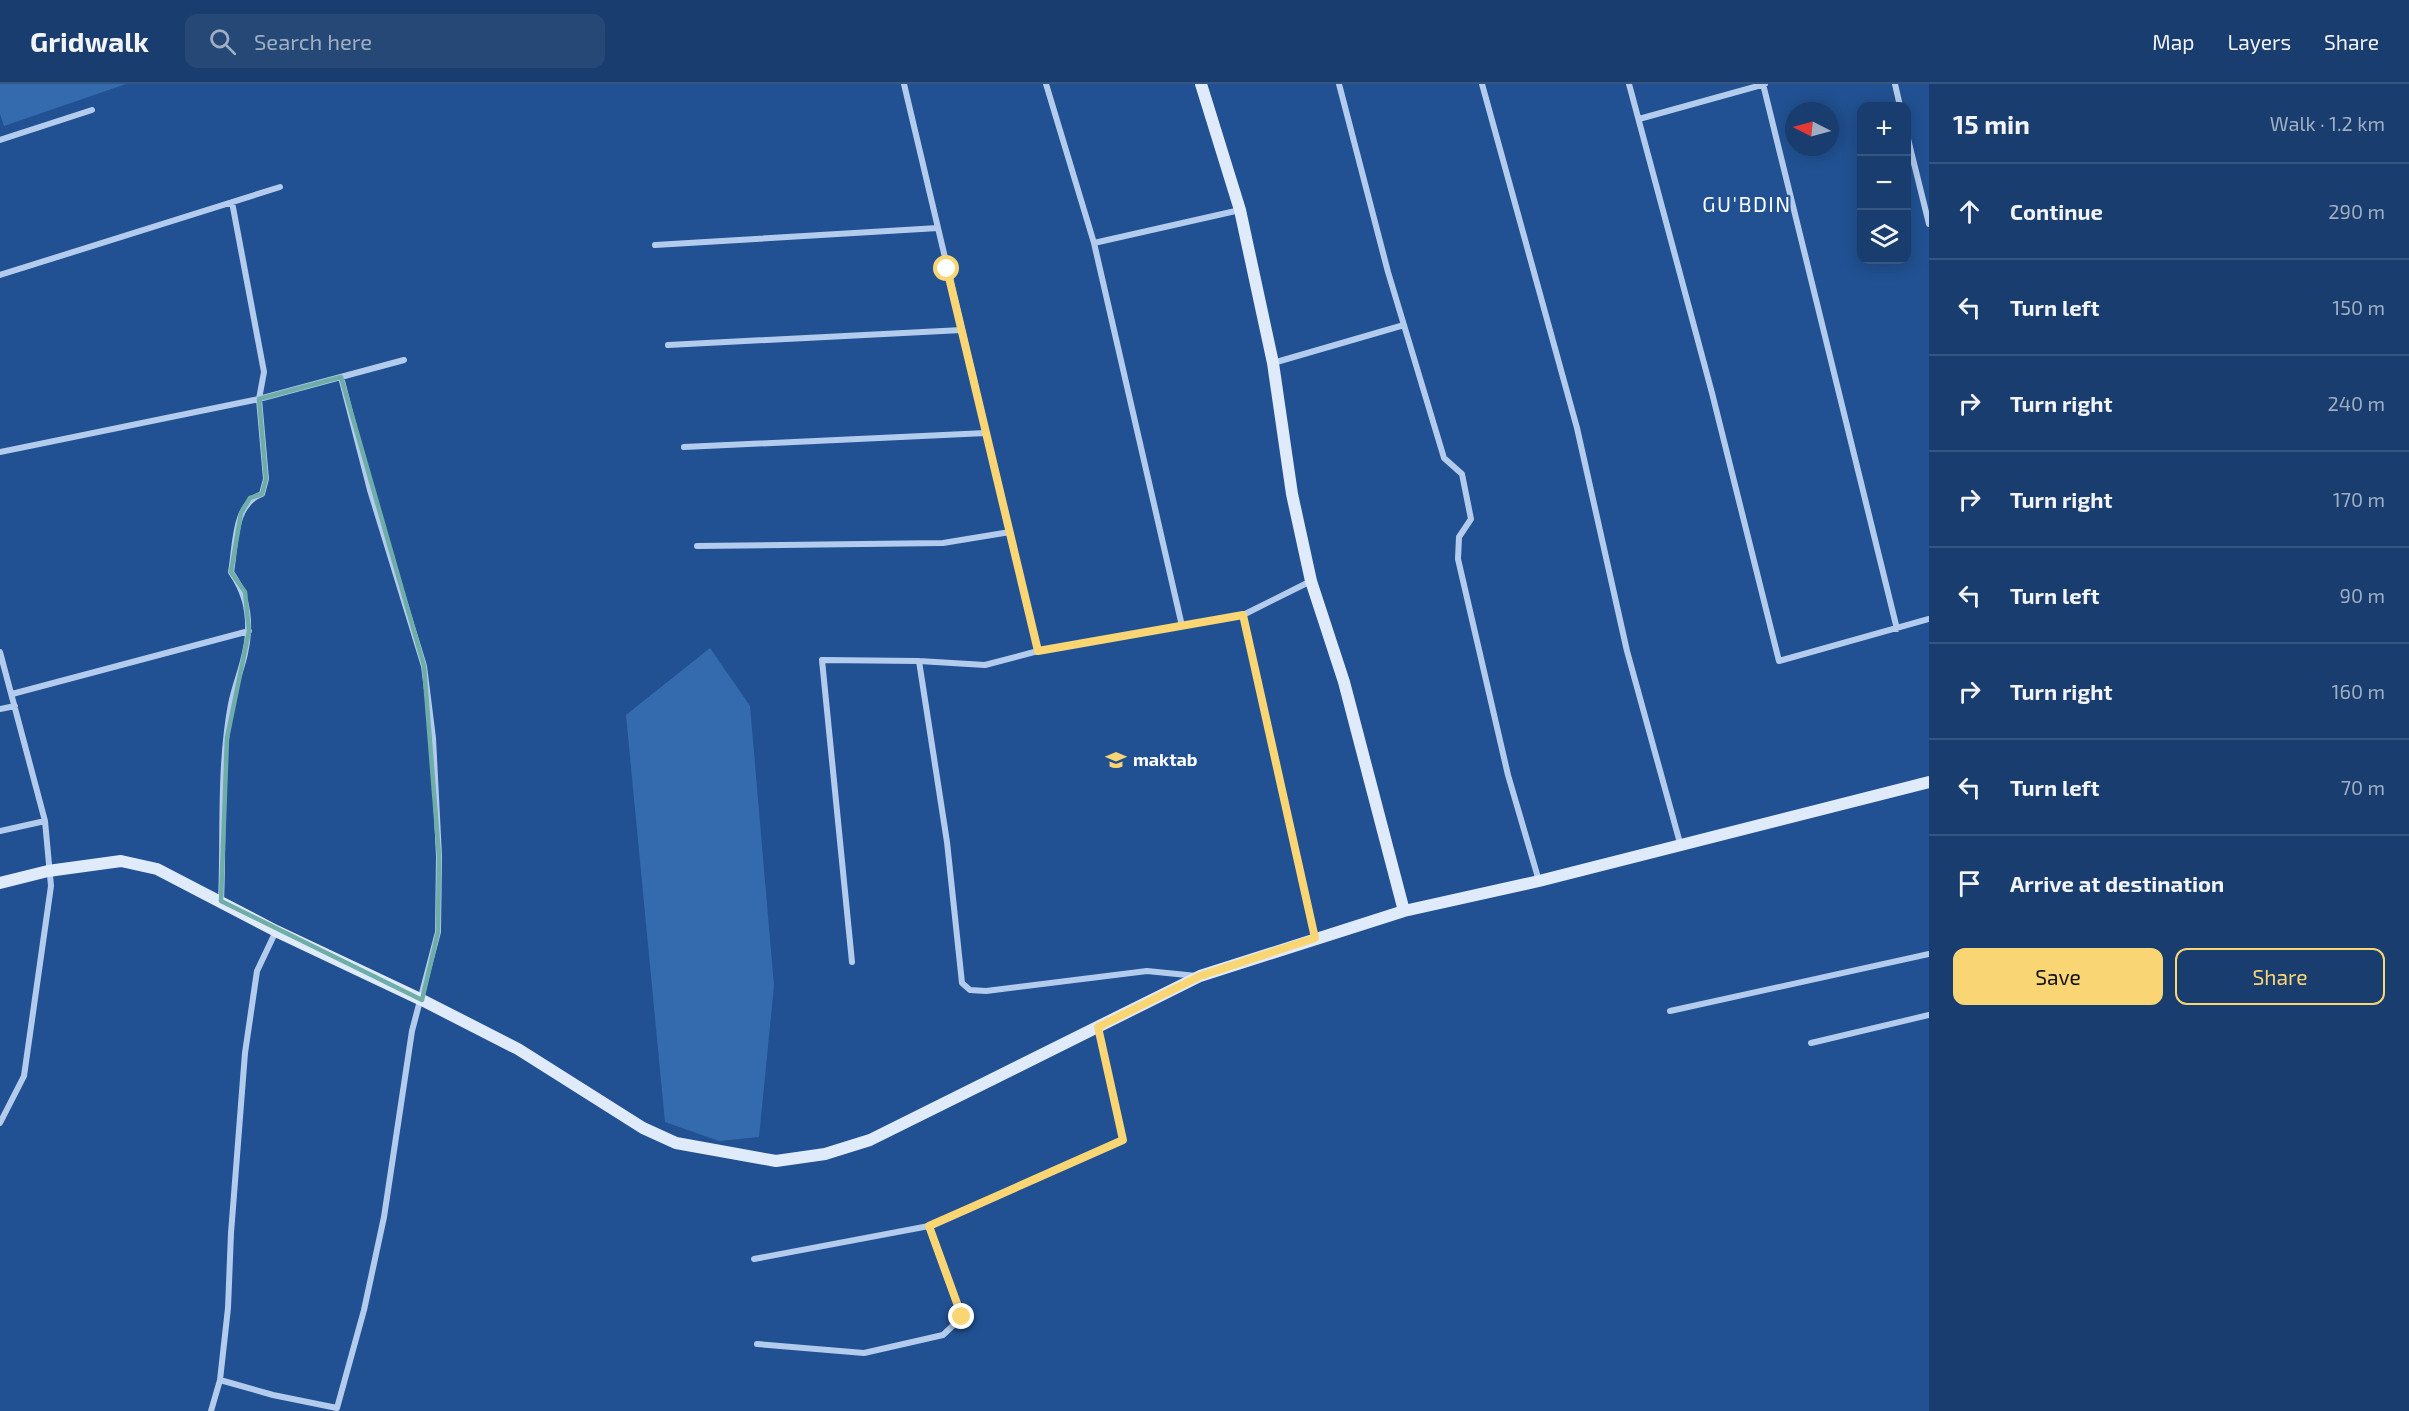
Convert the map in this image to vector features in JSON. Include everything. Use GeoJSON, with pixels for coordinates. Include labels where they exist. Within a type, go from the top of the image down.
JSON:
{"type":"FeatureCollection","features":[{"type":"Feature","properties":{"kind":"street"},"geometry":{"type":"LineString","coordinates":[[904,84],[1038,651]]}},
{"type":"Feature","properties":{"kind":"street"},"geometry":{"type":"LineString","coordinates":[[1046,84],[1094,243],[1182,626]]}},
{"type":"Feature","properties":{"kind":"street"},"geometry":{"type":"LineString","coordinates":[[1201,84],[1240,210],[1273,363],[1292,494],[1311,581],[1344,682],[1404,911]]}},
{"type":"Feature","properties":{"kind":"street"},"geometry":{"type":"LineString","coordinates":[[1339,84],[1388,272],[1444,458],[1462,474],[1471,519],[1459,537],[1458,559],[1508,775],[1539,882]]}},
{"type":"Feature","properties":{"kind":"street"},"geometry":{"type":"LineString","coordinates":[[1482,84],[1577,428],[1627,651],[1680,843]]}},
{"type":"Feature","properties":{"kind":"street"},"geometry":{"type":"LineString","coordinates":[[1629,84],[1712,393],[1779,661],[1929,620]]}},
{"type":"Feature","properties":{"kind":"street"},"geometry":{"type":"LineString","coordinates":[[1639,118],[1764,84],[1897,629]]}},
{"type":"Feature","properties":{"kind":"street"},"geometry":{"type":"LineString","coordinates":[[1895,84],[1899,102]]}},
{"type":"Feature","properties":{"kind":"street"},"geometry":{"type":"LineString","coordinates":[[0,140],[92,110]]}},
{"type":"Feature","properties":{"kind":"street"},"geometry":{"type":"LineString","coordinates":[[1911,151],[1929,224]]}},
{"type":"Feature","properties":{"kind":"street"},"geometry":{"type":"LineString","coordinates":[[0,275],[280,187]]}},
{"type":"Feature","properties":{"kind":"street"},"geometry":{"type":"LineString","coordinates":[[221,901],[222,814],[227,738],[231,702],[244,665],[249,631],[245,592],[231,572],[241,513],[250,498],[262,494],[266,479],[259,399],[264,372],[232,202]]}},
{"type":"Feature","properties":{"kind":"street"},"geometry":{"type":"LineString","coordinates":[[1094,243],[1240,210]]}},
{"type":"Feature","properties":{"kind":"street"},"geometry":{"type":"LineString","coordinates":[[655,245],[938,228]]}},
{"type":"Feature","properties":{"kind":"street"},"geometry":{"type":"LineString","coordinates":[[1273,363],[1404,325]]}},
{"type":"Feature","properties":{"kind":"street"},"geometry":{"type":"LineString","coordinates":[[668,345],[962,330]]}},
{"type":"Feature","properties":{"kind":"street"},"geometry":{"type":"LineString","coordinates":[[0,452],[259,399],[404,360]]}},
{"type":"Feature","properties":{"kind":"street"},"geometry":{"type":"LineString","coordinates":[[220,1380],[273,1395],[337,1408],[364,1310],[384,1217],[412,1031],[438,932],[439,856],[433,738],[424,666],[379,521],[341,377]]}},
{"type":"Feature","properties":{"kind":"street"},"geometry":{"type":"LineString","coordinates":[[684,447],[986,433]]}},
{"type":"Feature","properties":{"kind":"street"},"geometry":{"type":"LineString","coordinates":[[697,546],[943,543],[1010,532]]}},
{"type":"Feature","properties":{"kind":"street"},"geometry":{"type":"LineString","coordinates":[[852,962],[822,660],[919,661],[985,665],[1038,651],[1243,615],[1311,581]]}},
{"type":"Feature","properties":{"kind":"street"},"geometry":{"type":"LineString","coordinates":[[1243,615],[1315,938]]}},
{"type":"Feature","properties":{"kind":"street"},"geometry":{"type":"LineString","coordinates":[[12,693],[249,631]]}},
{"type":"Feature","properties":{"kind":"street"},"geometry":{"type":"LineString","coordinates":[[0,652],[45,821],[51,886],[24,1076],[0,1122]]}},
{"type":"Feature","properties":{"kind":"street"},"geometry":{"type":"LineString","coordinates":[[919,661],[947,842],[962,983],[970,990],[986,991],[1147,971],[1200,976]]}},
{"type":"Feature","properties":{"kind":"street"},"geometry":{"type":"LineString","coordinates":[[0,709],[15,706]]}},
{"type":"Feature","properties":{"kind":"street"},"geometry":{"type":"LineString","coordinates":[[0,883],[48,871],[121,861],[157,868],[276,932],[422,1000],[518,1049],[643,1128],[676,1143],[776,1161],[825,1154],[870,1140],[1200,976],[1315,938],[1404,911],[1539,882],[1680,843],[1929,782]]}},
{"type":"Feature","properties":{"kind":"street"},"geometry":{"type":"LineString","coordinates":[[0,831],[45,821]]}},
{"type":"Feature","properties":{"kind":"street"},"geometry":{"type":"LineString","coordinates":[[211,1411],[220,1380],[228,1308],[231,1233],[245,1053],[257,971],[276,932]]}},
{"type":"Feature","properties":{"kind":"street"},"geometry":{"type":"LineString","coordinates":[[1670,1011],[1929,954]]}},
{"type":"Feature","properties":{"kind":"street"},"geometry":{"type":"LineString","coordinates":[[1811,1043],[1929,1014]]}},
{"type":"Feature","properties":{"kind":"street"},"geometry":{"type":"LineString","coordinates":[[754,1259],[929,1226],[1123,1140],[1098,1027]]}},
{"type":"Feature","properties":{"kind":"street"},"geometry":{"type":"LineString","coordinates":[[757,1344],[864,1353],[943,1335],[962,1317],[929,1226]]}},
{"type":"Feature","properties":{"kind":"highlighted area"},"geometry":{"type":"Polygon","coordinates":[[[341,377],[424,666],[439,856],[438,932],[422,1000],[221,901],[227,738],[249,631],[245,592],[231,572],[241,513],[250,498],[262,494],[266,479],[259,399],[341,377]]]}},
{"type":"Feature","properties":{"kind":"shaded area"},"geometry":{"type":"Polygon","coordinates":[[[0,84],[126,84],[4,126],[0,114],[0,84]]]}},
{"type":"Feature","properties":{"kind":"shaded area"},"geometry":{"type":"Polygon","coordinates":[[[710,648],[750,706],[774,986],[759,1137],[719,1141],[665,1122],[626,715],[710,648]]]}},
{"type":"Feature","properties":{"kind":"place","name":"maktab"},"geometry":{"type":"Point","coordinates":[1116,760]}},
{"type":"Feature","properties":{"kind":"district","name":"GU'BDIN"},"geometry":{"type":"Point","coordinates":[1747,205]}},
{"type":"Feature","properties":{"kind":"route"},"geometry":{"type":"LineString","coordinates":[[947,269],[1038,651],[1243,615],[1315,938],[1200,976],[1098,1027],[1123,1140],[929,1226],[962,1317]]}}]}
